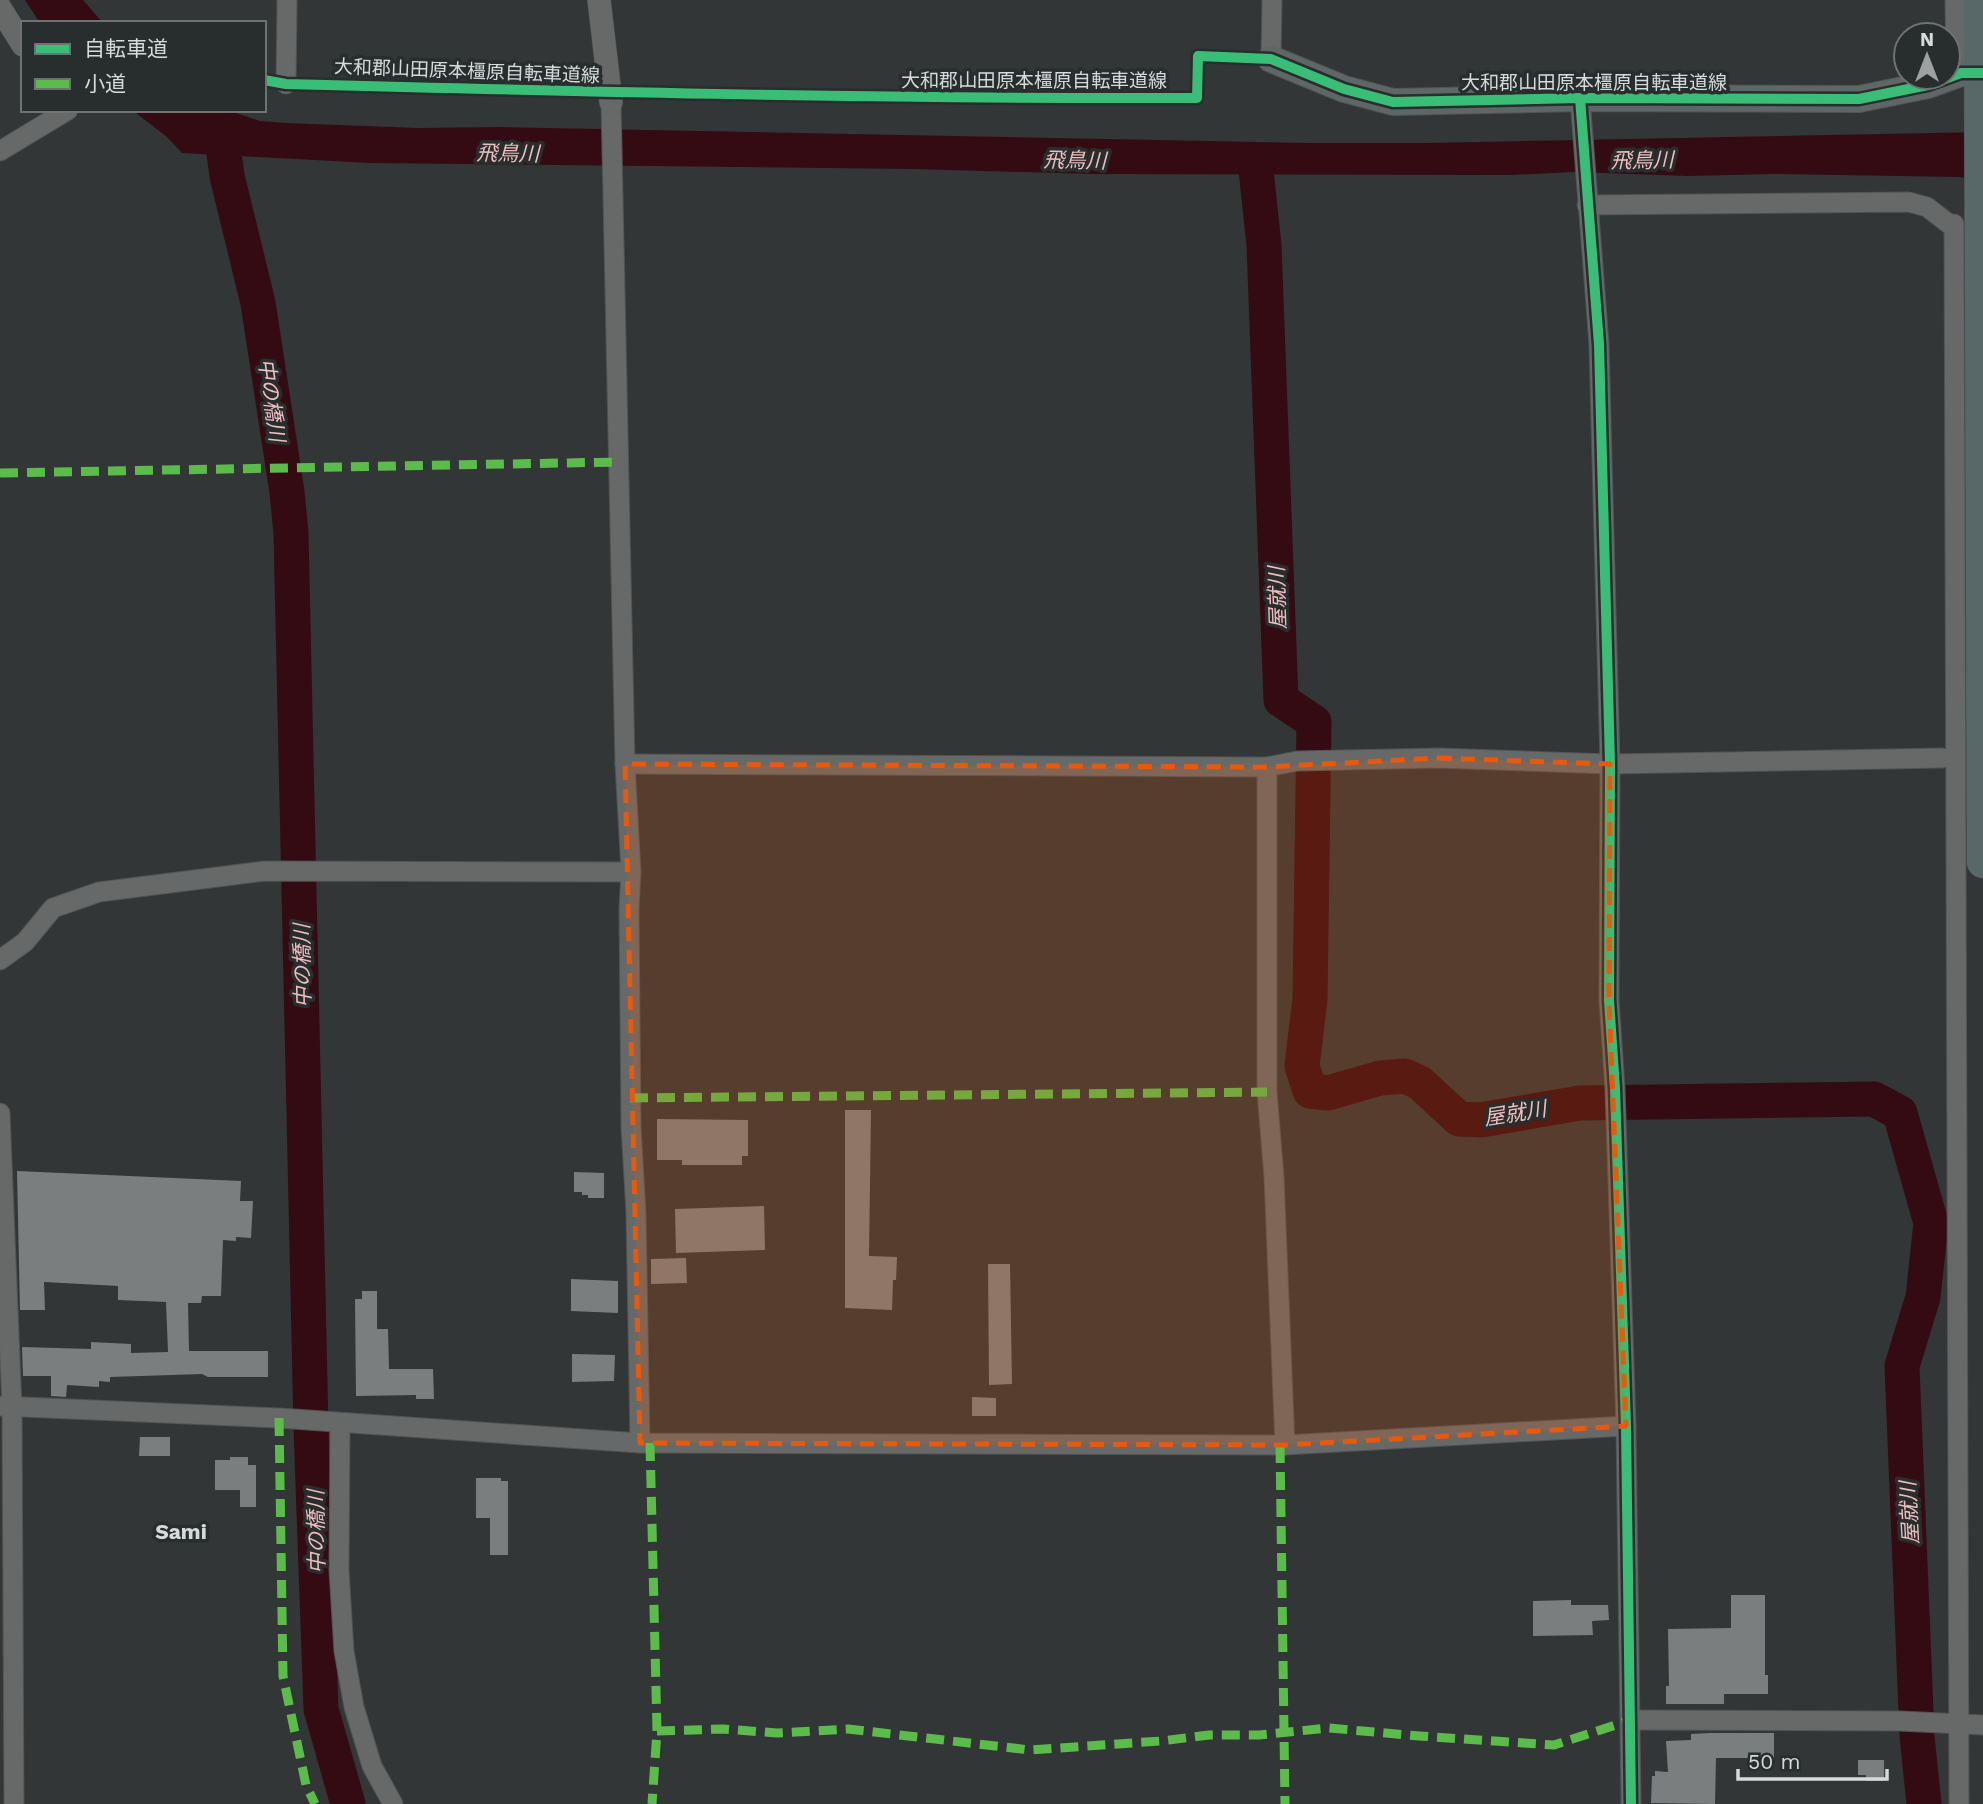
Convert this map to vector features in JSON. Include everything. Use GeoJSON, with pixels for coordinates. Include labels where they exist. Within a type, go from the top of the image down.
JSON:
{"type":"FeatureCollection","features":[{"type":"Feature","properties":{"kind":"highway"},"geometry":{"type":"LineString","coordinates":[[1980,0],[1966,79],[1981,199],[1966,758],[1983,862]]}},
{"type":"Feature","properties":{"kind":"main road","name":"大和郡山田原本橿原自転車道線"},"geometry":{"type":"LineString","coordinates":[[1271,59],[1344,89],[1393,102],[1859,99],[1966,79]]}},
{"type":"Feature","properties":{"kind":"street"},"geometry":{"type":"LineString","coordinates":[[286,84],[287,0]]}},
{"type":"Feature","properties":{"kind":"street"},"geometry":{"type":"LineString","coordinates":[[599,0],[611,102],[614,195],[625,764],[631,872],[631,1127],[636,1213],[640,1443]]}},
{"type":"Feature","properties":{"kind":"street"},"geometry":{"type":"LineString","coordinates":[[1271,59],[1272,0]]}},
{"type":"Feature","properties":{"kind":"street"},"geometry":{"type":"LineString","coordinates":[[1955,0],[1966,79]]}},
{"type":"Feature","properties":{"kind":"street"},"geometry":{"type":"LineString","coordinates":[[0,8],[21,42]]}},
{"type":"Feature","properties":{"kind":"street"},"geometry":{"type":"LineString","coordinates":[[1580,102],[1599,344],[1610,764],[1609,1000],[1615,1088],[1626,1426],[1631,1804]]}},
{"type":"Feature","properties":{"kind":"street"},"geometry":{"type":"LineString","coordinates":[[0,152],[67,112]]}},
{"type":"Feature","properties":{"kind":"street"},"geometry":{"type":"LineString","coordinates":[[1587,202],[1909,202],[1927,207],[1949,224],[1954,224],[1966,758],[1959,1804]]}},
{"type":"Feature","properties":{"kind":"street"},"geometry":{"type":"LineString","coordinates":[[625,764],[1266,767],[1297,761],[1438,758],[1610,764],[1966,758]]}},
{"type":"Feature","properties":{"kind":"street"},"geometry":{"type":"LineString","coordinates":[[1266,767],[1267,1092],[1274,1177],[1285,1445]]}},
{"type":"Feature","properties":{"kind":"street"},"geometry":{"type":"LineString","coordinates":[[0,960],[25,942],[53,908],[99,892],[265,871],[631,872]]}},
{"type":"Feature","properties":{"kind":"street"},"geometry":{"type":"LineString","coordinates":[[0,1113],[14,1804]]}},
{"type":"Feature","properties":{"kind":"street"},"geometry":{"type":"LineString","coordinates":[[6,1407],[279,1418],[640,1443],[1285,1445],[1626,1426]]}},
{"type":"Feature","properties":{"kind":"street"},"geometry":{"type":"LineString","coordinates":[[340,1423],[339,1570],[345,1651],[354,1707],[372,1766],[393,1804]]}},
{"type":"Feature","properties":{"kind":"street"},"geometry":{"type":"LineString","coordinates":[[1631,1720],[1900,1721],[1983,1725]]}},
{"type":"Feature","properties":{"kind":"highlighted area"},"geometry":{"type":"Polygon","coordinates":[[[1438,758],[1610,764],[1609,1000],[1626,1426],[1285,1445],[640,1443],[625,764],[1267,767],[1438,758]]]}},
{"type":"Feature","properties":{"kind":"water"},"geometry":{"type":"Polygon","coordinates":[[[25,0],[83,0],[101,21],[39,21],[25,0]]]}},
{"type":"Feature","properties":{"kind":"water","name":"飛鳥川"},"geometry":{"type":"Polygon","coordinates":[[[135,112],[233,112],[260,121],[418,128],[501,127],[1310,143],[1983,132],[1983,181],[1959,177],[1773,174],[1093,174],[912,169],[369,163],[182,153],[167,137],[135,112]]]}},
{"type":"Feature","properties":{"kind":"building"},"geometry":{"type":"Polygon","coordinates":[[[845,1110],[871,1110],[869,1256],[897,1257],[892,1310],[845,1308],[845,1110]]]}},
{"type":"Feature","properties":{"kind":"building"},"geometry":{"type":"Polygon","coordinates":[[[657,1119],[748,1120],[748,1156],[742,1156],[742,1165],[682,1165],[682,1160],[657,1160],[657,1119]]]}},
{"type":"Feature","properties":{"kind":"building"},"geometry":{"type":"Polygon","coordinates":[[[17,1171],[241,1181],[240,1201],[253,1201],[251,1238],[223,1240],[221,1296],[202,1296],[201,1303],[188,1303],[189,1351],[268,1351],[268,1377],[208,1377],[202,1374],[110,1377],[110,1382],[99,1381],[99,1387],[67,1385],[66,1397],[51,1396],[51,1376],[23,1376],[22,1347],[91,1349],[91,1342],[131,1344],[131,1353],[168,1352],[166,1302],[118,1300],[118,1286],[44,1282],[45,1310],[20,1310],[17,1171]]]}},
{"type":"Feature","properties":{"kind":"building"},"geometry":{"type":"Polygon","coordinates":[[[574,1172],[604,1173],[604,1198],[588,1198],[588,1195],[582,1195],[582,1192],[574,1192],[574,1172]]]}},
{"type":"Feature","properties":{"kind":"building"},"geometry":{"type":"Polygon","coordinates":[[[764,1206],[765,1250],[676,1253],[675,1209],[764,1206]]]}},
{"type":"Feature","properties":{"kind":"building"},"geometry":{"type":"Polygon","coordinates":[[[686,1258],[687,1283],[651,1284],[651,1259],[686,1258]]]}},
{"type":"Feature","properties":{"kind":"building"},"geometry":{"type":"Polygon","coordinates":[[[988,1264],[1010,1264],[1012,1384],[989,1385],[988,1264]]]}},
{"type":"Feature","properties":{"kind":"building"},"geometry":{"type":"Polygon","coordinates":[[[571,1279],[618,1281],[618,1313],[571,1311],[571,1279]]]}},
{"type":"Feature","properties":{"kind":"building"},"geometry":{"type":"Polygon","coordinates":[[[362,1291],[377,1291],[377,1329],[388,1329],[389,1369],[433,1369],[434,1399],[416,1399],[416,1395],[356,1396],[355,1299],[362,1299],[362,1291]]]}},
{"type":"Feature","properties":{"kind":"building"},"geometry":{"type":"Polygon","coordinates":[[[572,1354],[615,1355],[614,1381],[572,1382],[572,1354]]]}},
{"type":"Feature","properties":{"kind":"building"},"geometry":{"type":"Polygon","coordinates":[[[972,1397],[996,1398],[996,1416],[972,1416],[972,1397]]]}},
{"type":"Feature","properties":{"kind":"building"},"geometry":{"type":"Polygon","coordinates":[[[140,1437],[170,1437],[170,1456],[139,1456],[140,1437]]]}},
{"type":"Feature","properties":{"kind":"building"},"geometry":{"type":"Polygon","coordinates":[[[230,1457],[248,1457],[248,1465],[256,1465],[256,1507],[240,1507],[240,1490],[215,1490],[215,1460],[230,1460],[230,1457]]]}},
{"type":"Feature","properties":{"kind":"building"},"geometry":{"type":"Polygon","coordinates":[[[476,1478],[501,1478],[501,1481],[508,1481],[508,1555],[490,1555],[490,1518],[476,1518],[476,1478]]]}},
{"type":"Feature","properties":{"kind":"building"},"geometry":{"type":"Polygon","coordinates":[[[1731,1595],[1765,1595],[1765,1675],[1768,1675],[1768,1694],[1724,1694],[1724,1704],[1666,1704],[1666,1686],[1669,1686],[1668,1629],[1731,1628],[1731,1595]]]}},
{"type":"Feature","properties":{"kind":"building"},"geometry":{"type":"Polygon","coordinates":[[[1571,1600],[1571,1605],[1608,1605],[1609,1620],[1592,1621],[1593,1635],[1533,1636],[1533,1601],[1571,1600]]]}},
{"type":"Feature","properties":{"kind":"building"},"geometry":{"type":"Polygon","coordinates":[[[1774,1733],[1774,1758],[1716,1758],[1715,1804],[1651,1803],[1652,1776],[1655,1776],[1655,1771],[1668,1772],[1666,1741],[1691,1740],[1691,1734],[1774,1733]]]}},
{"type":"Feature","properties":{"kind":"building"},"geometry":{"type":"Polygon","coordinates":[[[1858,1760],[1884,1760],[1884,1781],[1866,1781],[1866,1775],[1858,1775],[1858,1760]]]}},
{"type":"Feature","properties":{"kind":"waterway","name":"中の橋川"},"geometry":{"type":"LineString","coordinates":[[221,130],[227,176],[258,303],[291,533],[311,1428],[321,1709],[348,1804]]}},
{"type":"Feature","properties":{"kind":"waterway","name":"屋就川"},"geometry":{"type":"LineString","coordinates":[[1255,161],[1264,245],[1281,700],[1314,722],[1310,999],[1302,1066],[1310,1091],[1328,1093],[1380,1078],[1405,1076],[1420,1083],[1459,1119],[1481,1120],[1580,1103],[1874,1099],[1900,1113],[1931,1223],[1923,1297],[1902,1366],[1917,1736],[1924,1804]]}},
{"type":"Feature","properties":{"kind":"marked path"},"geometry":{"type":"LineString","coordinates":[[0,473],[619,462]]}},
{"type":"Feature","properties":{"kind":"marked path"},"geometry":{"type":"LineString","coordinates":[[630,1098],[1267,1092]]}},
{"type":"Feature","properties":{"kind":"marked path"},"geometry":{"type":"LineString","coordinates":[[279,1418],[283,1676],[306,1785],[315,1804]]}},
{"type":"Feature","properties":{"kind":"marked path"},"geometry":{"type":"LineString","coordinates":[[650,1443],[657,1731],[652,1804]]}},
{"type":"Feature","properties":{"kind":"marked path"},"geometry":{"type":"LineString","coordinates":[[1280,1445],[1285,1804]]}},
{"type":"Feature","properties":{"kind":"marked path"},"geometry":{"type":"LineString","coordinates":[[657,1731],[723,1729],[777,1733],[848,1729],[1030,1750],[1329,1728],[1554,1745],[1631,1720]]}},
{"type":"Feature","properties":{"kind":"cycle path"},"geometry":{"type":"LineString","coordinates":[[266,80],[286,84],[628,92],[1197,98],[1198,56],[1271,59],[1344,89],[1393,102],[1580,98],[1859,99],[1928,85],[1961,73],[1983,73]]}},
{"type":"Feature","properties":{"kind":"cycle path"},"geometry":{"type":"LineString","coordinates":[[1580,98],[1599,344],[1610,764],[1609,1000],[1615,1088],[1626,1426],[1631,1804]]}},
{"type":"Feature","properties":{"kind":"district","name":"Sami"},"geometry":{"type":"Point","coordinates":[181,1531]}}]}
